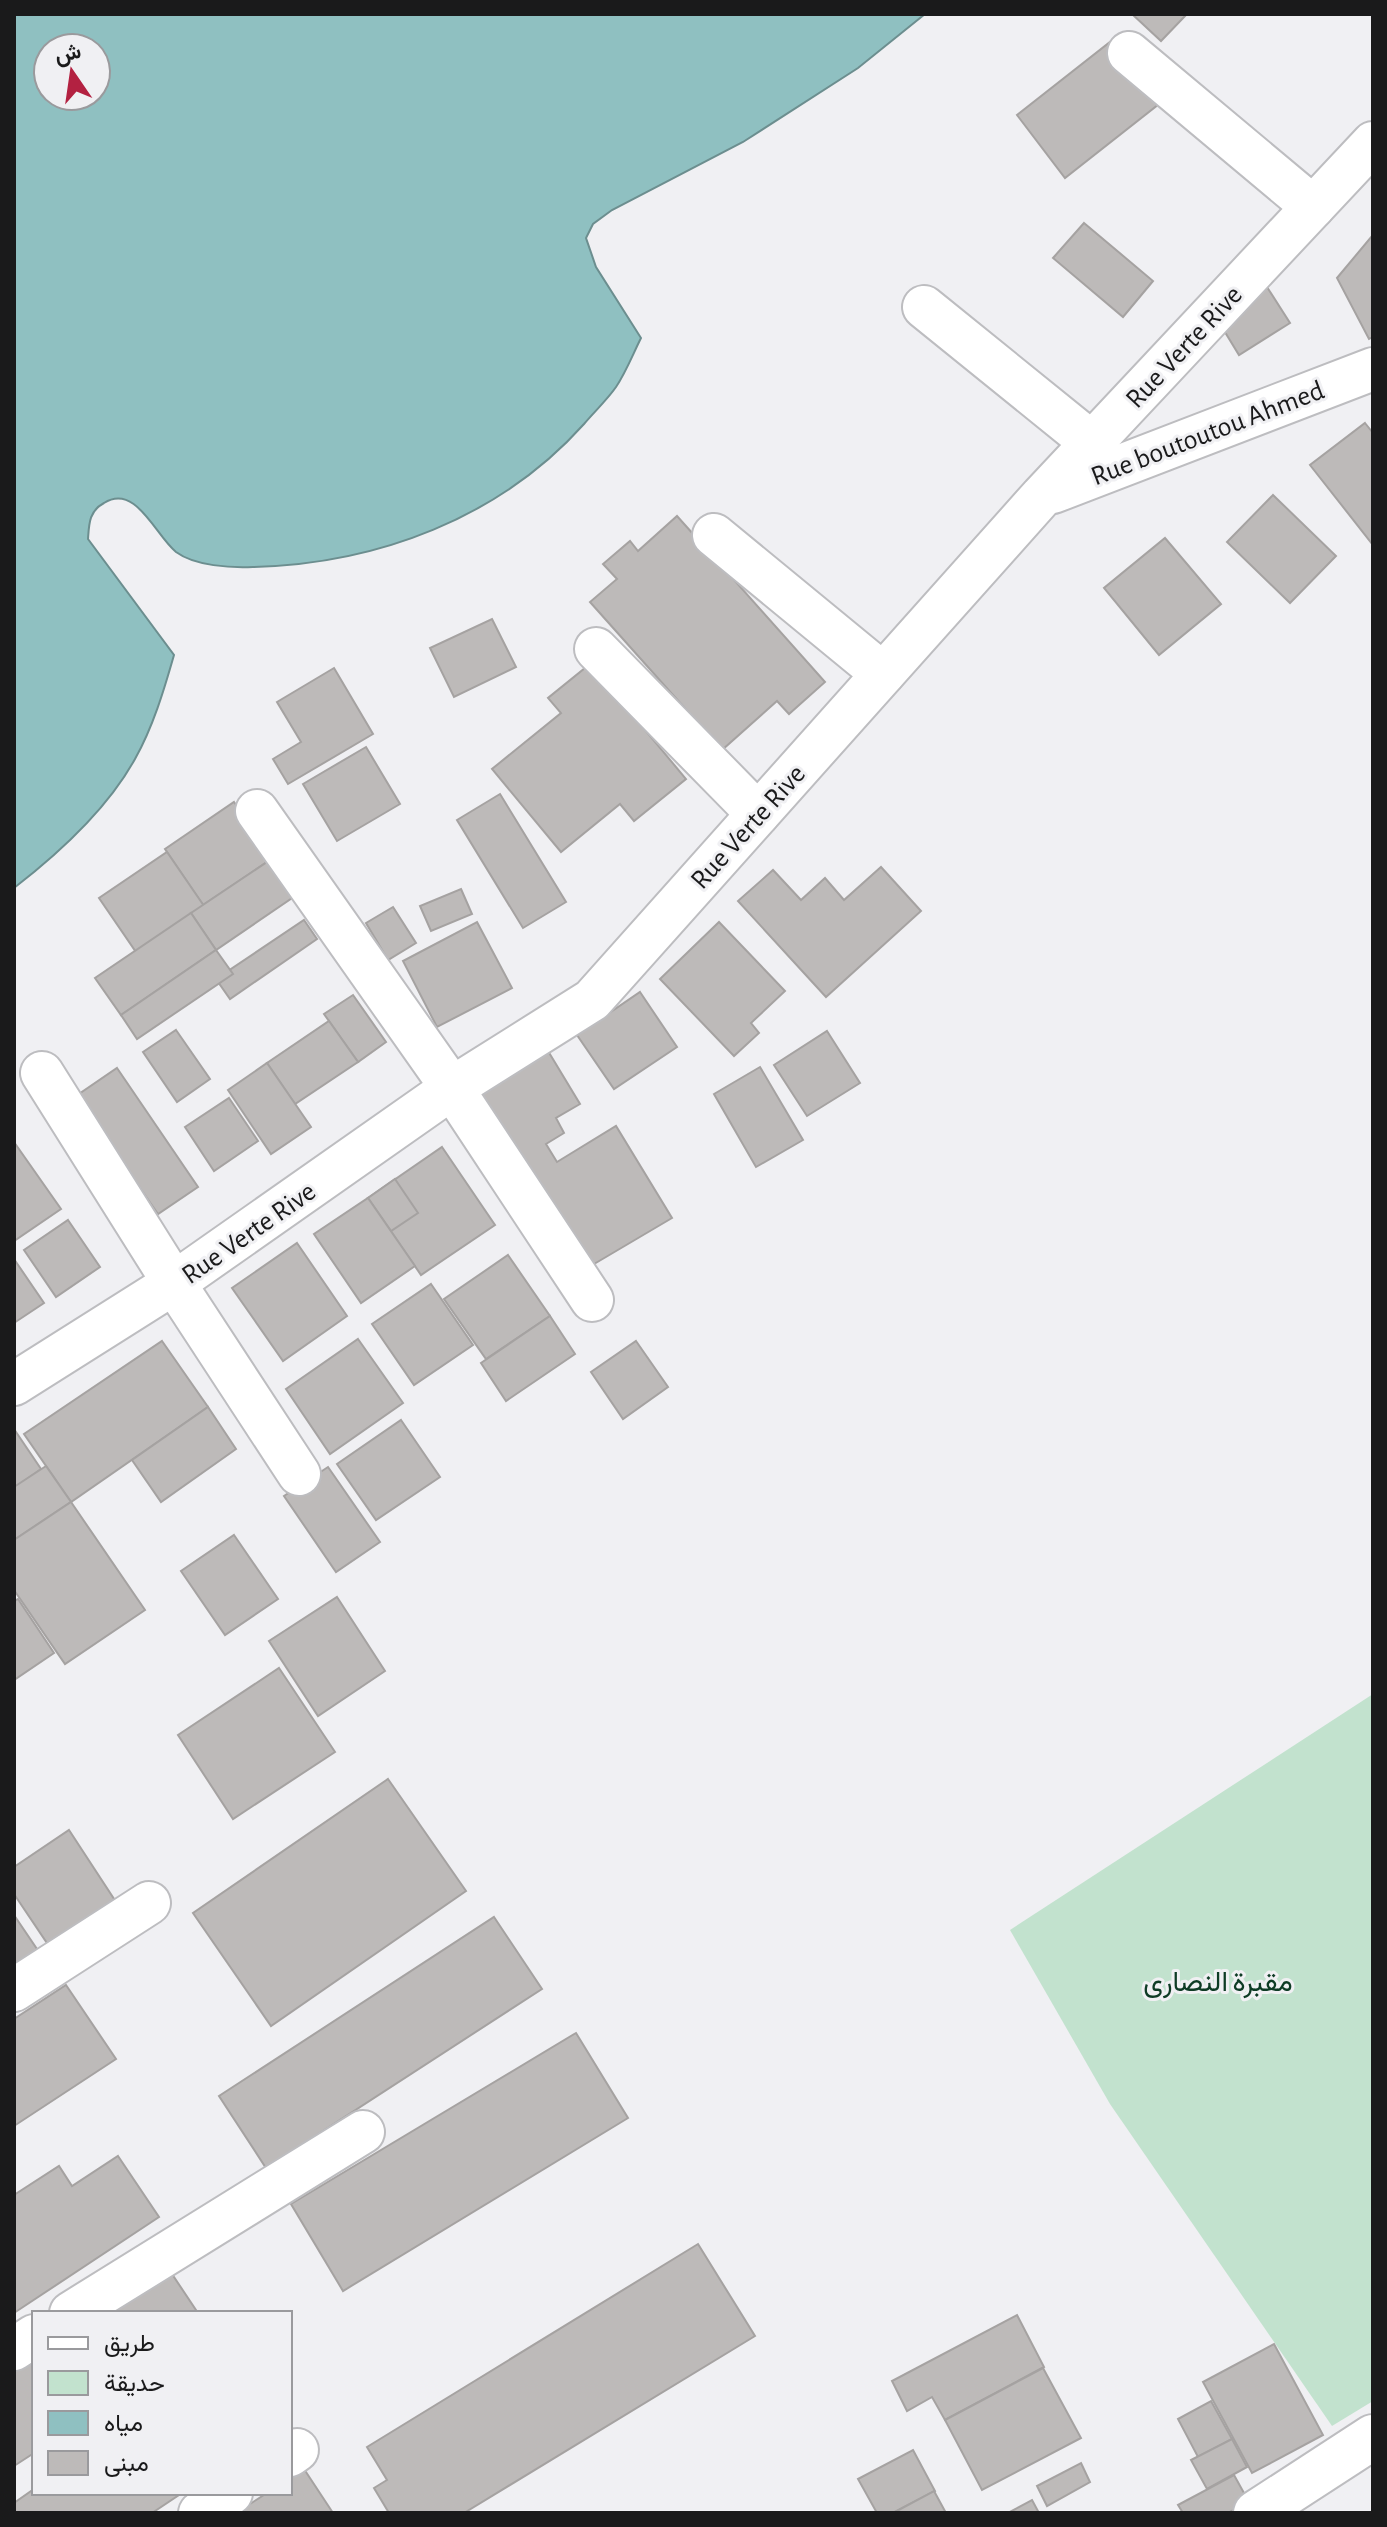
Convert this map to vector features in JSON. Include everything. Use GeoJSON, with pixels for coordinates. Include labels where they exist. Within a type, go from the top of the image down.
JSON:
{"type":"FeatureCollection","features":[{"type":"Feature","properties":{"kind":"street"},"geometry":{"type":"LineString","coordinates":[[1129,53],[1313,207]]}},
{"type":"Feature","properties":{"kind":"street","name":"Rue Verte Rive"},"geometry":{"type":"LineString","coordinates":[[14,1384],[174,1283],[452,1088],[592,1000],[1042,496],[1373,143]]}},
{"type":"Feature","properties":{"kind":"street"},"geometry":{"type":"LineString","coordinates":[[924,307],[1092,443]]}},
{"type":"Feature","properties":{"kind":"street","name":"Rue boutoutou Ahmed"},"geometry":{"type":"LineString","coordinates":[[1042,496],[1373,369]]}},
{"type":"Feature","properties":{"kind":"street"},"geometry":{"type":"LineString","coordinates":[[714,535],[883,674]]}},
{"type":"Feature","properties":{"kind":"street"},"geometry":{"type":"LineString","coordinates":[[596,649],[758,814]]}},
{"type":"Feature","properties":{"kind":"street"},"geometry":{"type":"LineString","coordinates":[[257,811],[452,1088],[592,1300]]}},
{"type":"Feature","properties":{"kind":"street"},"geometry":{"type":"LineString","coordinates":[[42,1073],[299,1474]]}},
{"type":"Feature","properties":{"kind":"street"},"geometry":{"type":"LineString","coordinates":[[14,1990],[149,1903]]}},
{"type":"Feature","properties":{"kind":"street"},"geometry":{"type":"LineString","coordinates":[[74,2311],[363,2132]]}},
{"type":"Feature","properties":{"kind":"street"},"geometry":{"type":"LineString","coordinates":[[14,2349],[32,2337]]}},
{"type":"Feature","properties":{"kind":"street"},"geometry":{"type":"LineString","coordinates":[[1256,2513],[1373,2437]]}},
{"type":"Feature","properties":{"kind":"street"},"geometry":{"type":"LineString","coordinates":[[200,2513],[228,2495]]}},
{"type":"Feature","properties":{"kind":"green space","name":"مقبرة النصارى"},"geometry":{"type":"Polygon","coordinates":[[[1373,1694],[1373,2401],[1332,2426],[1110,2104],[1010,1930],[1373,1694]]]}},
{"type":"Feature","properties":{"kind":"water"},"geometry":{"type":"Polygon","coordinates":[[[14,14],[925,14],[858,68],[743,142],[612,210],[593,224],[586,238],[596,267],[641,338],[616,387],[584,424],[551,457],[514,486],[475,510],[434,530],[345,557],[299,564],[244,567],[213,565],[184,557],[168,544],[135,505],[126,500],[115,499],[99,506],[91,518],[88,539],[174,655],[153,721],[124,777],[81,829],[14,888],[14,14]]]}},
{"type":"Feature","properties":{"kind":"building"},"geometry":{"type":"Polygon","coordinates":[[[1132,14],[1187,14],[1161,41],[1132,14]]]}},
{"type":"Feature","properties":{"kind":"building"},"geometry":{"type":"Polygon","coordinates":[[[1110,42],[1159,104],[1065,178],[1017,115],[1110,42]]]}},
{"type":"Feature","properties":{"kind":"building"},"geometry":{"type":"Polygon","coordinates":[[[1084,223],[1153,281],[1123,317],[1053,258],[1084,223]]]}},
{"type":"Feature","properties":{"kind":"building"},"geometry":{"type":"Polygon","coordinates":[[[1372,236],[1373,337],[1369,339],[1337,278],[1372,236]]]}},
{"type":"Feature","properties":{"kind":"building"},"geometry":{"type":"Polygon","coordinates":[[[1267,287],[1290,323],[1239,355],[1217,319],[1267,287]]]}},
{"type":"Feature","properties":{"kind":"building"},"geometry":{"type":"Polygon","coordinates":[[[1365,423],[1373,433],[1373,545],[1310,465],[1365,423]]]}},
{"type":"Feature","properties":{"kind":"building"},"geometry":{"type":"Polygon","coordinates":[[[1273,495],[1336,556],[1290,603],[1227,542],[1273,495]]]}},
{"type":"Feature","properties":{"kind":"building"},"geometry":{"type":"Polygon","coordinates":[[[677,516],[825,682],[789,714],[777,701],[722,750],[590,602],[617,579],[603,564],[630,541],[638,551],[677,516]]]}},
{"type":"Feature","properties":{"kind":"building"},"geometry":{"type":"Polygon","coordinates":[[[1165,538],[1221,604],[1159,655],[1104,588],[1165,538]]]}},
{"type":"Feature","properties":{"kind":"building"},"geometry":{"type":"Polygon","coordinates":[[[492,619],[516,667],[454,697],[430,648],[492,619]]]}},
{"type":"Feature","properties":{"kind":"building"},"geometry":{"type":"Polygon","coordinates":[[[590,664],[686,779],[634,821],[620,804],[561,852],[492,769],[561,713],[548,698],[590,664]]]}},
{"type":"Feature","properties":{"kind":"building"},"geometry":{"type":"Polygon","coordinates":[[[334,668],[373,734],[288,784],[273,759],[301,742],[277,702],[334,668]]]}},
{"type":"Feature","properties":{"kind":"building"},"geometry":{"type":"Polygon","coordinates":[[[366,747],[400,804],[337,841],[303,784],[366,747]]]}},
{"type":"Feature","properties":{"kind":"building"},"geometry":{"type":"Polygon","coordinates":[[[500,794],[566,902],[523,928],[457,820],[500,794]]]}},
{"type":"Feature","properties":{"kind":"building"},"geometry":{"type":"Polygon","coordinates":[[[234,802],[273,858],[203,905],[165,849],[234,802]]]}},
{"type":"Feature","properties":{"kind":"building"},"geometry":{"type":"Polygon","coordinates":[[[167,852],[204,906],[136,952],[99,898],[167,852]]]}},
{"type":"Feature","properties":{"kind":"building"},"geometry":{"type":"Polygon","coordinates":[[[273,858],[298,894],[216,950],[191,913],[273,858]]]}},
{"type":"Feature","properties":{"kind":"building"},"geometry":{"type":"Polygon","coordinates":[[[881,867],[921,911],[826,997],[738,901],[773,870],[801,900],[825,878],[844,900],[881,867]]]}},
{"type":"Feature","properties":{"kind":"building"},"geometry":{"type":"Polygon","coordinates":[[[461,889],[472,914],[431,931],[420,906],[461,889]]]}},
{"type":"Feature","properties":{"kind":"building"},"geometry":{"type":"Polygon","coordinates":[[[393,907],[416,943],[388,960],[366,923],[393,907]]]}},
{"type":"Feature","properties":{"kind":"building"},"geometry":{"type":"Polygon","coordinates":[[[191,913],[216,950],[121,1015],[95,978],[191,913]]]}},
{"type":"Feature","properties":{"kind":"building"},"geometry":{"type":"Polygon","coordinates":[[[304,920],[317,939],[230,999],[216,979],[304,920]]]}},
{"type":"Feature","properties":{"kind":"building"},"geometry":{"type":"Polygon","coordinates":[[[477,922],[512,988],[437,1027],[403,961],[477,922]]]}},
{"type":"Feature","properties":{"kind":"building"},"geometry":{"type":"Polygon","coordinates":[[[719,922],[785,991],[751,1023],[759,1033],[734,1056],[660,979],[719,922]]]}},
{"type":"Feature","properties":{"kind":"building"},"geometry":{"type":"Polygon","coordinates":[[[216,950],[233,974],[137,1039],[121,1015],[216,950]]]}},
{"type":"Feature","properties":{"kind":"building"},"geometry":{"type":"Polygon","coordinates":[[[640,992],[677,1047],[614,1089],[577,1035],[640,992]]]}},
{"type":"Feature","properties":{"kind":"building"},"geometry":{"type":"Polygon","coordinates":[[[353,995],[386,1042],[358,1062],[324,1014],[353,995]]]}},
{"type":"Feature","properties":{"kind":"building"},"geometry":{"type":"Polygon","coordinates":[[[329,1021],[358,1062],[295,1104],[267,1063],[329,1021]]]}},
{"type":"Feature","properties":{"kind":"building"},"geometry":{"type":"Polygon","coordinates":[[[176,1030],[210,1079],[177,1102],[143,1052],[176,1030]]]}},
{"type":"Feature","properties":{"kind":"building"},"geometry":{"type":"Polygon","coordinates":[[[827,1031],[860,1083],[807,1116],[774,1065],[827,1031]]]}},
{"type":"Feature","properties":{"kind":"building"},"geometry":{"type":"Polygon","coordinates":[[[542,1041],[580,1104],[556,1118],[564,1133],[546,1144],[557,1162],[616,1126],[672,1218],[589,1267],[472,1083],[542,1041]]]}},
{"type":"Feature","properties":{"kind":"building"},"geometry":{"type":"Polygon","coordinates":[[[267,1063],[311,1127],[271,1154],[228,1090],[267,1063]]]}},
{"type":"Feature","properties":{"kind":"building"},"geometry":{"type":"Polygon","coordinates":[[[760,1067],[803,1140],[756,1167],[714,1094],[760,1067]]]}},
{"type":"Feature","properties":{"kind":"building"},"geometry":{"type":"Polygon","coordinates":[[[117,1068],[198,1187],[158,1214],[76,1096],[117,1068]]]}},
{"type":"Feature","properties":{"kind":"building"},"geometry":{"type":"Polygon","coordinates":[[[229,1098],[258,1141],[214,1171],[185,1127],[229,1098]]]}},
{"type":"Feature","properties":{"kind":"building"},"geometry":{"type":"Polygon","coordinates":[[[14,1142],[61,1209],[14,1241],[14,1142]]]}},
{"type":"Feature","properties":{"kind":"building"},"geometry":{"type":"Polygon","coordinates":[[[442,1147],[495,1225],[421,1275],[368,1198],[442,1147]]]}},
{"type":"Feature","properties":{"kind":"building"},"geometry":{"type":"Polygon","coordinates":[[[395,1179],[418,1213],[391,1231],[368,1198],[395,1179]]]}},
{"type":"Feature","properties":{"kind":"building"},"geometry":{"type":"Polygon","coordinates":[[[368,1198],[415,1266],[361,1303],[314,1234],[368,1198]]]}},
{"type":"Feature","properties":{"kind":"building"},"geometry":{"type":"Polygon","coordinates":[[[68,1220],[100,1267],[56,1297],[24,1250],[68,1220]]]}},
{"type":"Feature","properties":{"kind":"building"},"geometry":{"type":"Polygon","coordinates":[[[297,1243],[347,1316],[283,1361],[232,1288],[297,1243]]]}},
{"type":"Feature","properties":{"kind":"building"},"geometry":{"type":"Polygon","coordinates":[[[508,1255],[550,1316],[486,1359],[444,1299],[508,1255]]]}},
{"type":"Feature","properties":{"kind":"building"},"geometry":{"type":"Polygon","coordinates":[[[14,1259],[44,1303],[14,1323],[14,1259]]]}},
{"type":"Feature","properties":{"kind":"building"},"geometry":{"type":"Polygon","coordinates":[[[431,1284],[473,1345],[414,1385],[372,1324],[431,1284]]]}},
{"type":"Feature","properties":{"kind":"building"},"geometry":{"type":"Polygon","coordinates":[[[550,1316],[575,1354],[506,1401],[481,1363],[550,1316]]]}},
{"type":"Feature","properties":{"kind":"building"},"geometry":{"type":"Polygon","coordinates":[[[358,1339],[403,1403],[330,1454],[286,1389],[358,1339]]]}},
{"type":"Feature","properties":{"kind":"building"},"geometry":{"type":"Polygon","coordinates":[[[162,1341],[208,1407],[71,1502],[24,1434],[162,1341]]]}},
{"type":"Feature","properties":{"kind":"building"},"geometry":{"type":"Polygon","coordinates":[[[636,1341],[668,1387],[623,1419],[591,1372],[636,1341]]]}},
{"type":"Feature","properties":{"kind":"building"},"geometry":{"type":"Polygon","coordinates":[[[208,1407],[236,1449],[161,1502],[132,1460],[208,1407]]]}},
{"type":"Feature","properties":{"kind":"building"},"geometry":{"type":"Polygon","coordinates":[[[401,1420],[440,1477],[376,1520],[337,1464],[401,1420]]]}},
{"type":"Feature","properties":{"kind":"building"},"geometry":{"type":"Polygon","coordinates":[[[14,1429],[41,1469],[14,1488],[14,1429]]]}},
{"type":"Feature","properties":{"kind":"building"},"geometry":{"type":"Polygon","coordinates":[[[46,1466],[71,1502],[14,1540],[14,1487],[46,1466]]]}},
{"type":"Feature","properties":{"kind":"building"},"geometry":{"type":"Polygon","coordinates":[[[328,1467],[380,1542],[336,1572],[284,1496],[328,1467]]]}},
{"type":"Feature","properties":{"kind":"building"},"geometry":{"type":"Polygon","coordinates":[[[71,1502],[145,1610],[65,1664],[14,1590],[14,1540],[71,1502]]]}},
{"type":"Feature","properties":{"kind":"building"},"geometry":{"type":"Polygon","coordinates":[[[234,1535],[278,1599],[225,1635],[181,1571],[234,1535]]]}},
{"type":"Feature","properties":{"kind":"building"},"geometry":{"type":"Polygon","coordinates":[[[337,1597],[385,1671],[318,1716],[269,1641],[337,1597]]]}},
{"type":"Feature","properties":{"kind":"building"},"geometry":{"type":"Polygon","coordinates":[[[18,1599],[54,1653],[14,1680],[14,1601],[18,1599]]]}},
{"type":"Feature","properties":{"kind":"building"},"geometry":{"type":"Polygon","coordinates":[[[279,1668],[335,1752],[233,1819],[178,1735],[279,1668]]]}},
{"type":"Feature","properties":{"kind":"building"},"geometry":{"type":"Polygon","coordinates":[[[388,1779],[466,1891],[271,2026],[193,1913],[388,1779]]]}},
{"type":"Feature","properties":{"kind":"building"},"geometry":{"type":"Polygon","coordinates":[[[69,1830],[118,1905],[51,1949],[14,1894],[14,1867],[69,1830]]]}},
{"type":"Feature","properties":{"kind":"building"},"geometry":{"type":"Polygon","coordinates":[[[14,1915],[39,1952],[14,1968],[14,1915]]]}},
{"type":"Feature","properties":{"kind":"building"},"geometry":{"type":"Polygon","coordinates":[[[494,1917],[542,1989],[266,2168],[219,2096],[494,1917]]]}},
{"type":"Feature","properties":{"kind":"building"},"geometry":{"type":"Polygon","coordinates":[[[66,1985],[116,2059],[14,2126],[14,2019],[66,1985]]]}},
{"type":"Feature","properties":{"kind":"building"},"geometry":{"type":"Polygon","coordinates":[[[576,2033],[628,2118],[343,2291],[291,2204],[576,2033]]]}},
{"type":"Feature","properties":{"kind":"building"},"geometry":{"type":"Polygon","coordinates":[[[118,2156],[159,2217],[14,2313],[14,2195],[59,2166],[72,2186],[118,2156]]]}},
{"type":"Feature","properties":{"kind":"building"},"geometry":{"type":"Polygon","coordinates":[[[698,2244],[755,2336],[464,2513],[389,2513],[374,2488],[387,2480],[367,2447],[698,2244]]]}},
{"type":"Feature","properties":{"kind":"building"},"geometry":{"type":"Polygon","coordinates":[[[162,2259],[197,2311],[84,2311],[162,2259]]]}},
{"type":"Feature","properties":{"kind":"building"},"geometry":{"type":"Polygon","coordinates":[[[1017,2315],[1044,2367],[945,2420],[932,2397],[907,2411],[892,2381],[1017,2315]]]}},
{"type":"Feature","properties":{"kind":"building"},"geometry":{"type":"Polygon","coordinates":[[[1274,2344],[1323,2435],[1252,2473],[1203,2382],[1274,2344]]]}},
{"type":"Feature","properties":{"kind":"building"},"geometry":{"type":"Polygon","coordinates":[[[32,2345],[32,2454],[14,2466],[14,2357],[32,2345]]]}},
{"type":"Feature","properties":{"kind":"building"},"geometry":{"type":"Polygon","coordinates":[[[1043,2368],[1081,2438],[982,2490],[945,2420],[1043,2368]]]}},
{"type":"Feature","properties":{"kind":"building"},"geometry":{"type":"Polygon","coordinates":[[[1211,2401],[1232,2439],[1198,2457],[1178,2419],[1211,2401]]]}},
{"type":"Feature","properties":{"kind":"building"},"geometry":{"type":"Polygon","coordinates":[[[1232,2439],[1247,2467],[1207,2489],[1191,2460],[1232,2439]]]}},
{"type":"Feature","properties":{"kind":"building"},"geometry":{"type":"Polygon","coordinates":[[[913,2450],[935,2491],[893,2513],[877,2513],[858,2479],[913,2450]]]}},
{"type":"Feature","properties":{"kind":"building"},"geometry":{"type":"Polygon","coordinates":[[[1081,2463],[1090,2482],[1047,2506],[1037,2486],[1081,2463]]]}},
{"type":"Feature","properties":{"kind":"building"},"geometry":{"type":"Polygon","coordinates":[[[304,2469],[333,2513],[236,2513],[264,2495],[292,2495],[292,2477],[304,2469]]]}},
{"type":"Feature","properties":{"kind":"building"},"geometry":{"type":"Polygon","coordinates":[[[1234,2475],[1249,2502],[1228,2513],[1183,2513],[1178,2505],[1234,2475]]]}},
{"type":"Feature","properties":{"kind":"building"},"geometry":{"type":"Polygon","coordinates":[[[32,2490],[32,2495],[179,2495],[152,2513],[14,2513],[14,2503],[32,2490]]]}},
{"type":"Feature","properties":{"kind":"building"},"geometry":{"type":"Polygon","coordinates":[[[934,2491],[946,2513],[893,2513],[934,2491]]]}},
{"type":"Feature","properties":{"kind":"building"},"geometry":{"type":"Polygon","coordinates":[[[1032,2500],[1039,2513],[1008,2513],[1032,2500]]]}}]}
